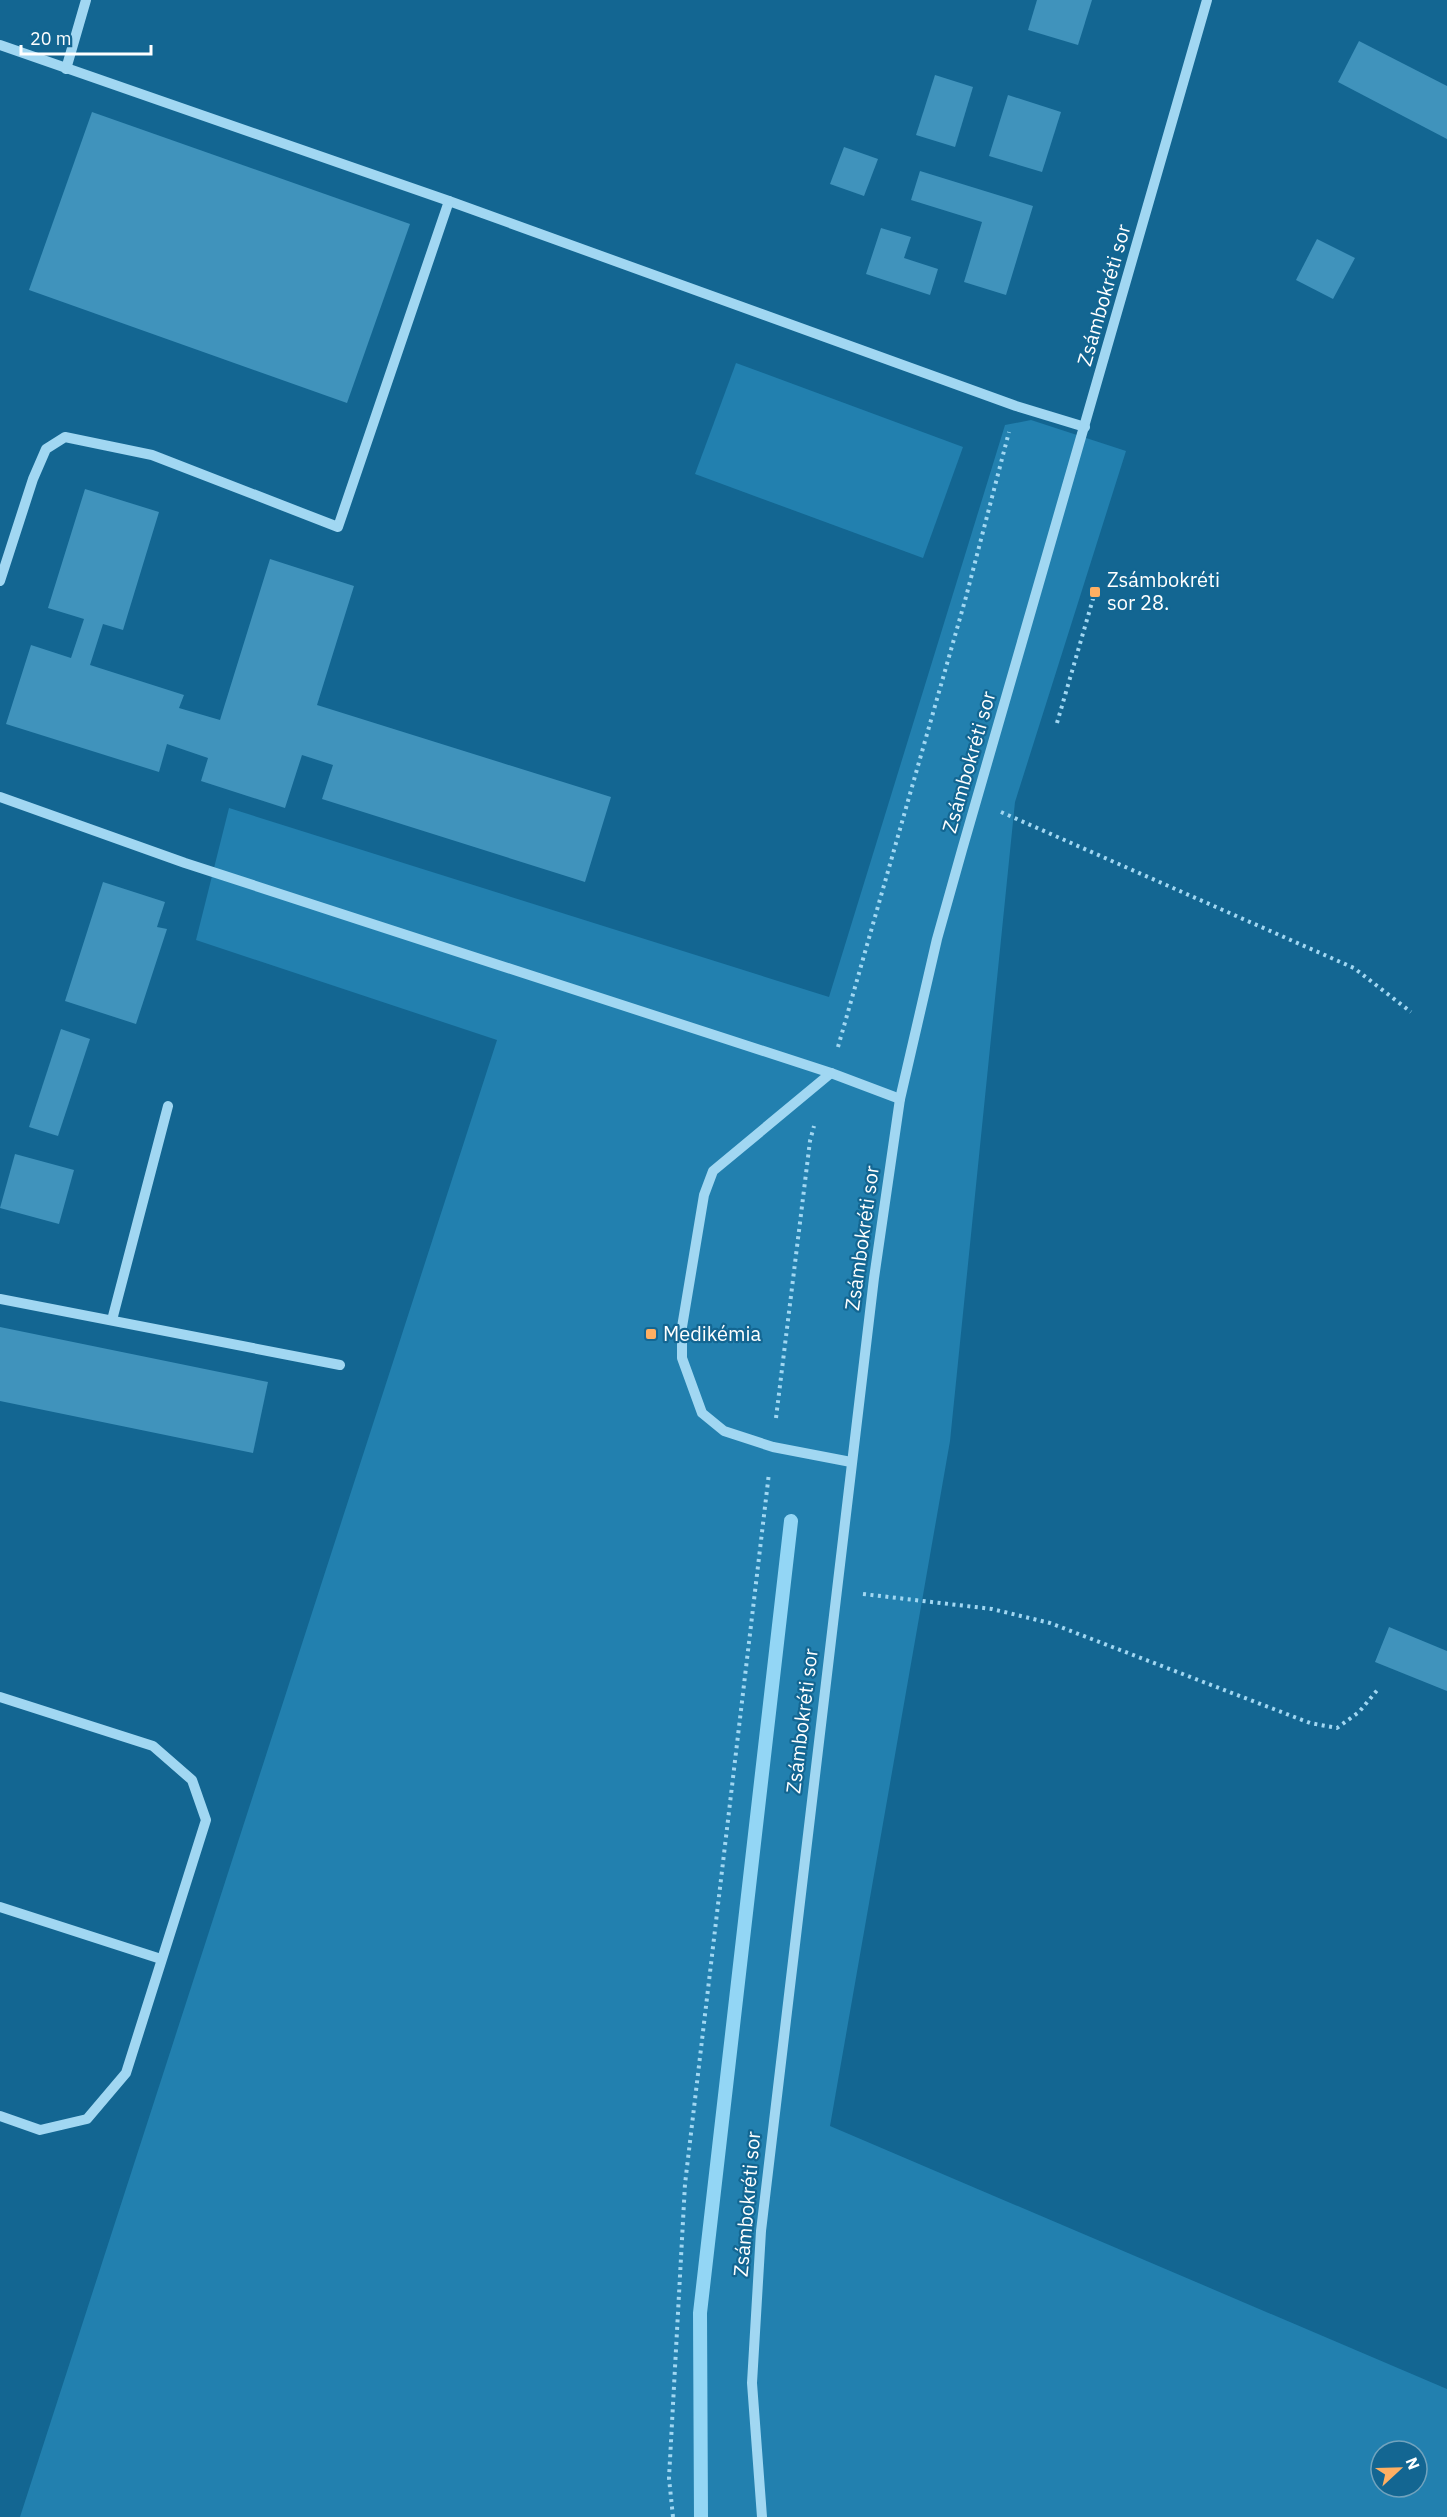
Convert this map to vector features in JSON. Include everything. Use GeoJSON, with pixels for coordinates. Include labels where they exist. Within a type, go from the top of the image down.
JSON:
{"type":"FeatureCollection","features":[{"type":"Feature","properties":{"kind":"street"},"geometry":{"type":"LineString","coordinates":[[66,69],[86,0]]}},
{"type":"Feature","properties":{"kind":"street","name":"Zsámbokréti sor"},"geometry":{"type":"LineString","coordinates":[[762,2517],[752,2383],[761,2231],[851,1462],[874,1278],[900,1099],[938,939],[1207,0]]}},
{"type":"Feature","properties":{"kind":"street"},"geometry":{"type":"LineString","coordinates":[[0,45],[449,201],[1016,406],[1085,427]]}},
{"type":"Feature","properties":{"kind":"street"},"geometry":{"type":"LineString","coordinates":[[0,581],[33,479],[46,449],[65,437],[152,455],[338,527],[449,201]]}},
{"type":"Feature","properties":{"kind":"street"},"geometry":{"type":"LineString","coordinates":[[0,797],[185,863],[831,1073],[900,1099]]}},
{"type":"Feature","properties":{"kind":"street"},"geometry":{"type":"LineString","coordinates":[[831,1073],[713,1171],[704,1195],[682,1327],[682,1358],[702,1413],[724,1431],[773,1447],[851,1462]]}},
{"type":"Feature","properties":{"kind":"street"},"geometry":{"type":"LineString","coordinates":[[112,1320],[168,1106]]}},
{"type":"Feature","properties":{"kind":"street"},"geometry":{"type":"LineString","coordinates":[[0,1299],[340,1365]]}},
{"type":"Feature","properties":{"kind":"street"},"geometry":{"type":"LineString","coordinates":[[0,1697],[153,1746],[192,1780],[206,1820],[126,2073],[87,2119],[40,2130],[0,2116]]}},
{"type":"Feature","properties":{"kind":"street"},"geometry":{"type":"LineString","coordinates":[[0,1907],[161,1959]]}},
{"type":"Feature","properties":{"kind":"path"},"geometry":{"type":"LineString","coordinates":[[1057,723],[1095,592]]}},
{"type":"Feature","properties":{"kind":"path"},"geometry":{"type":"LineString","coordinates":[[978,801],[1354,968],[1411,1012]]}},
{"type":"Feature","properties":{"kind":"path"},"geometry":{"type":"LineString","coordinates":[[836,1590],[992,1609],[1050,1623],[1310,1723],[1337,1728],[1359,1712],[1379,1688]]}},
{"type":"Feature","properties":{"kind":"shaded area"},"geometry":{"type":"Polygon","coordinates":[[[736,363],[963,447],[923,558],[695,474],[736,363]]]}},
{"type":"Feature","properties":{"kind":"shaded area"},"geometry":{"type":"Polygon","coordinates":[[[1031,420],[1126,451],[1015,802],[950,1441],[830,2126],[1447,2389],[1447,2517],[20,2517],[497,1040],[196,940],[229,808],[829,997],[1005,425],[1031,420]]]}},
{"type":"Feature","properties":{"kind":"building"},"geometry":{"type":"Polygon","coordinates":[[[1037,0],[1092,0],[1078,45],[1028,30],[1037,0]]]}},
{"type":"Feature","properties":{"kind":"building"},"geometry":{"type":"Polygon","coordinates":[[[1359,41],[1447,86],[1447,139],[1338,82],[1359,41]]]}},
{"type":"Feature","properties":{"kind":"building"},"geometry":{"type":"Polygon","coordinates":[[[935,75],[973,87],[955,147],[916,135],[935,75]]]}},
{"type":"Feature","properties":{"kind":"building"},"geometry":{"type":"Polygon","coordinates":[[[1008,95],[1061,112],[1042,172],[989,156],[1008,95]]]}},
{"type":"Feature","properties":{"kind":"building"},"geometry":{"type":"Polygon","coordinates":[[[92,112],[410,224],[347,403],[29,290],[92,112]]]}},
{"type":"Feature","properties":{"kind":"building"},"geometry":{"type":"Polygon","coordinates":[[[844,147],[878,159],[864,196],[830,184],[844,147]]]}},
{"type":"Feature","properties":{"kind":"building"},"geometry":{"type":"Polygon","coordinates":[[[920,171],[1033,206],[1006,295],[964,282],[982,222],[911,200],[920,171]]]}},
{"type":"Feature","properties":{"kind":"building"},"geometry":{"type":"Polygon","coordinates":[[[881,228],[911,237],[904,258],[938,269],[930,295],[866,274],[881,228]]]}},
{"type":"Feature","properties":{"kind":"building"},"geometry":{"type":"Polygon","coordinates":[[[1317,239],[1355,258],[1333,299],[1296,280],[1317,239]]]}},
{"type":"Feature","properties":{"kind":"building"},"geometry":{"type":"Polygon","coordinates":[[[85,489],[159,512],[123,630],[103,624],[90,665],[184,695],[179,708],[220,720],[270,559],[354,586],[317,705],[611,797],[585,882],[322,799],[333,765],[302,755],[285,808],[201,781],[208,758],[167,744],[159,772],[6,724],[31,645],[71,658],[84,619],[48,608],[85,489]]]}},
{"type":"Feature","properties":{"kind":"building"},"geometry":{"type":"Polygon","coordinates":[[[103,882],[165,902],[157,927],[167,929],[136,1024],[65,1001],[103,882]]]}},
{"type":"Feature","properties":{"kind":"building"},"geometry":{"type":"Polygon","coordinates":[[[61,1029],[90,1039],[58,1136],[29,1127],[61,1029]]]}},
{"type":"Feature","properties":{"kind":"building"},"geometry":{"type":"Polygon","coordinates":[[[15,1154],[74,1170],[59,1224],[0,1208],[15,1154]]]}},
{"type":"Feature","properties":{"kind":"building"},"geometry":{"type":"Polygon","coordinates":[[[0,1327],[268,1382],[253,1453],[0,1401],[0,1327]]]}},
{"type":"Feature","properties":{"kind":"building"},"geometry":{"type":"Polygon","coordinates":[[[1389,1627],[1447,1651],[1447,1691],[1375,1662],[1389,1627]]]}},
{"type":"Feature","properties":{"kind":"waterway"},"geometry":{"type":"LineString","coordinates":[[701,2517],[700,2313],[791,1521]]}},
{"type":"Feature","properties":{"kind":"place","name":"Zsámbokréti sor 28."},"geometry":{"type":"Point","coordinates":[1095,592]}},
{"type":"Feature","properties":{"kind":"place","name":"Medikémia"},"geometry":{"type":"Point","coordinates":[651,1334]}}]}
